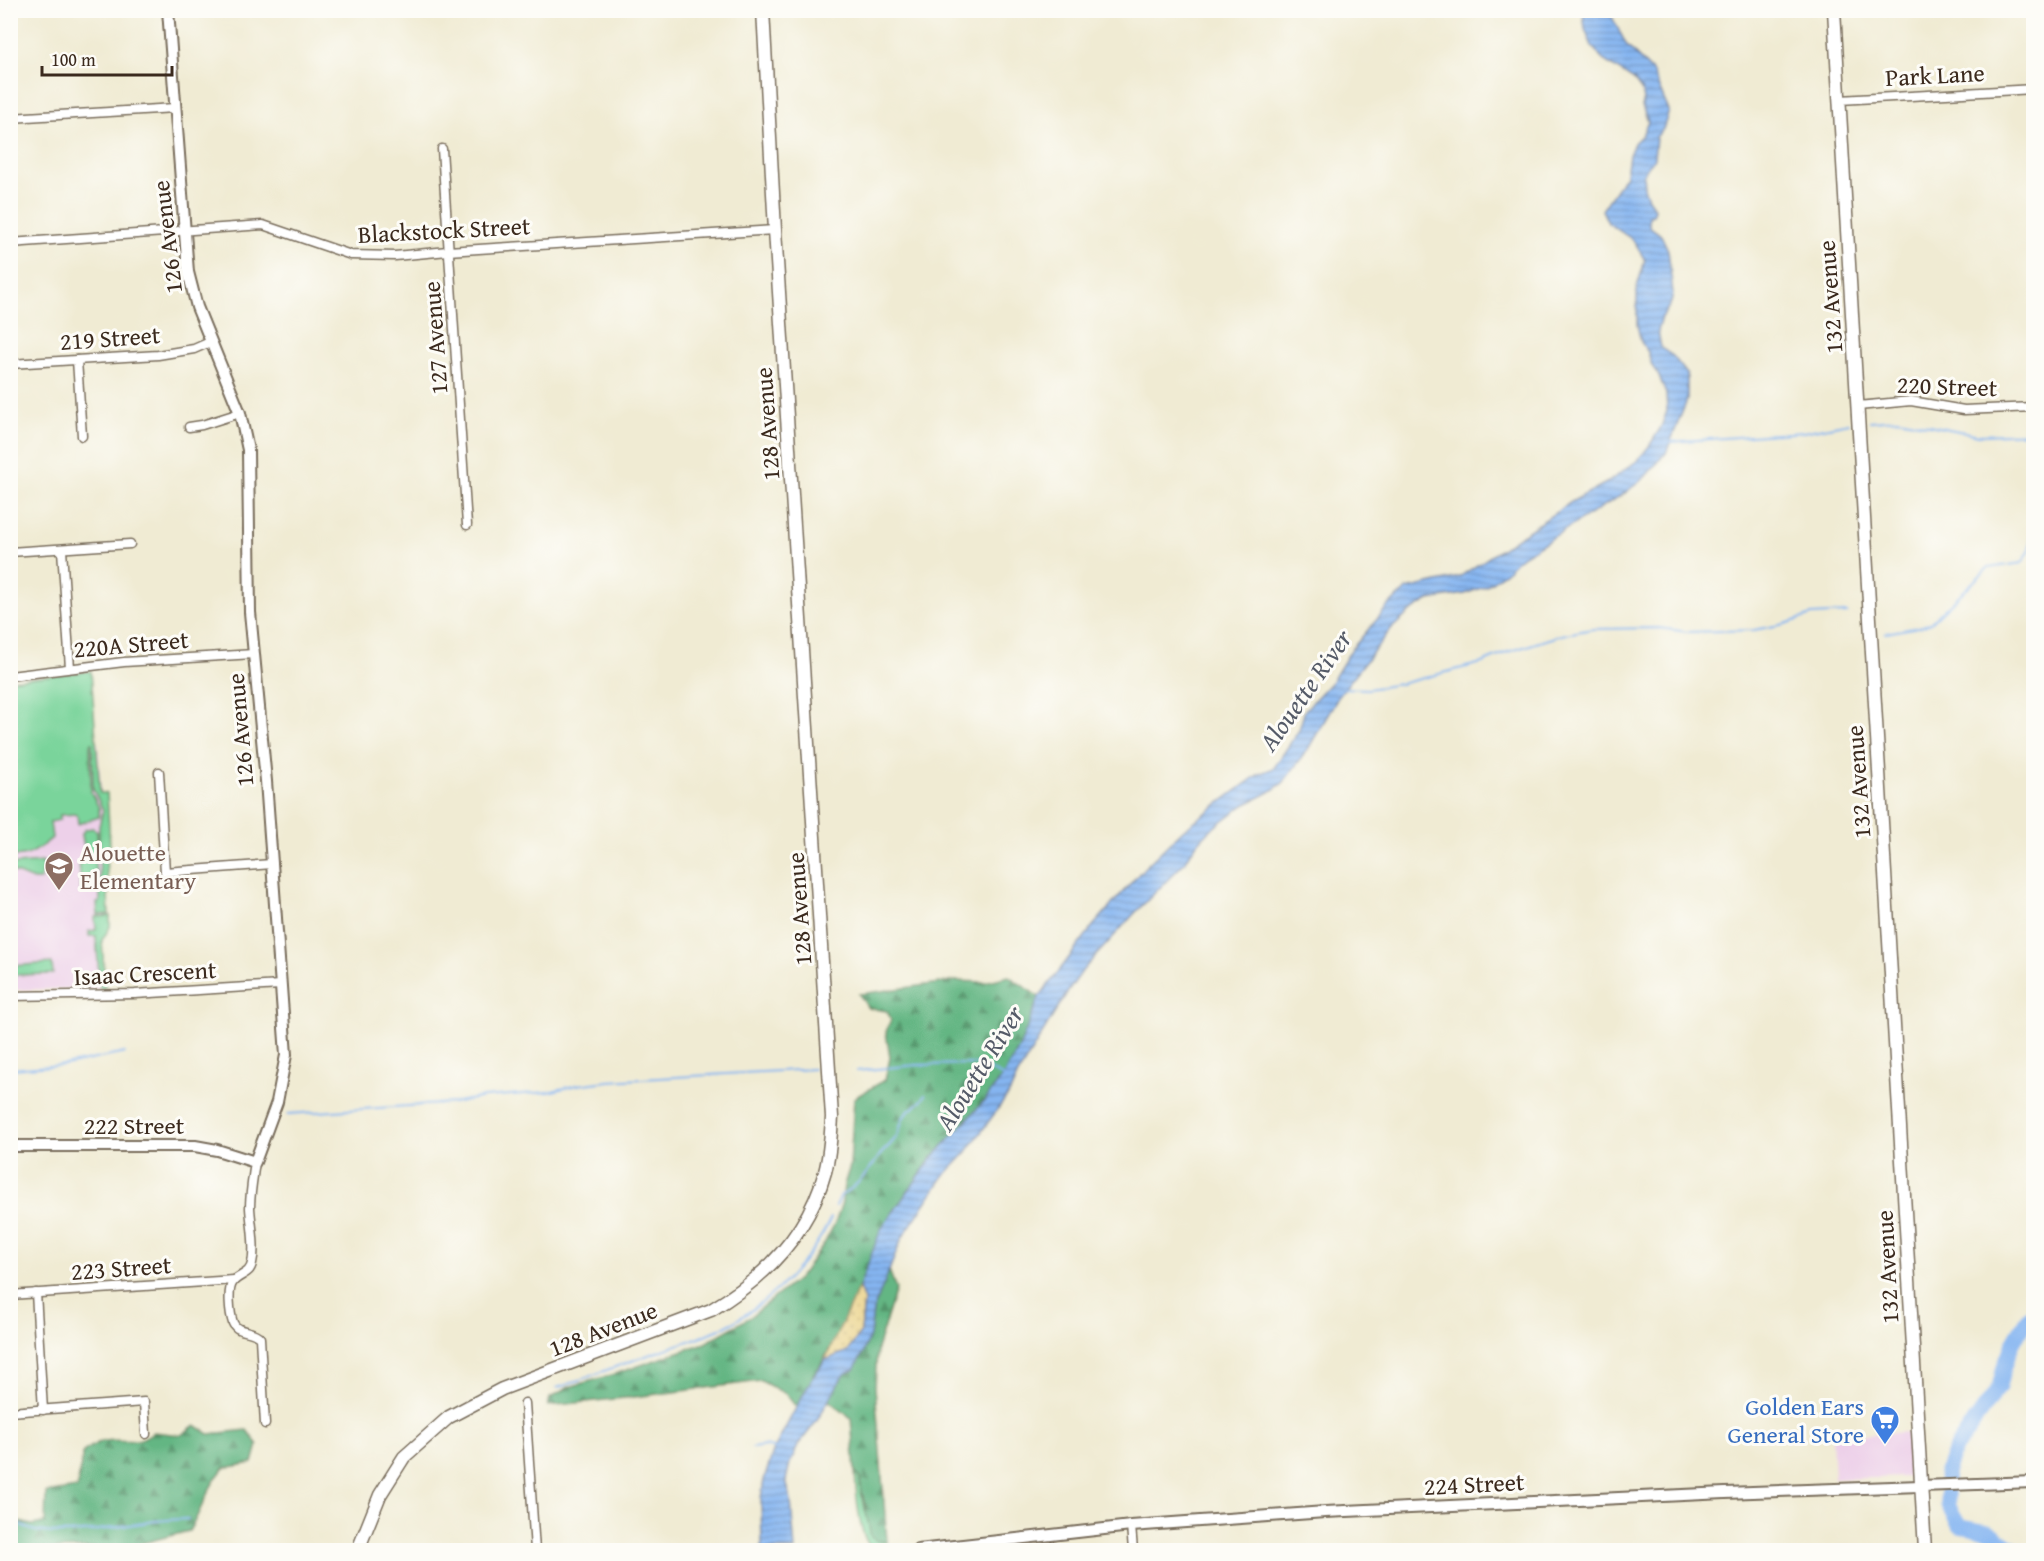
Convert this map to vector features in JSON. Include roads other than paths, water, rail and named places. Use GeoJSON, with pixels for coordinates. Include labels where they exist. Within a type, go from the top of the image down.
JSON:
{"type":"FeatureCollection","features":[{"type":"Feature","properties":{"kind":"main road","name":"128 Avenue"},"geometry":{"type":"LineString","coordinates":[[358,1551],[380,1495],[404,1457],[449,1417],[502,1389],[711,1310],[734,1297],[759,1277],[787,1248],[809,1215],[825,1172],[832,1117],[763,10]]}},
{"type":"Feature","properties":{"kind":"main road","name":"132 Avenue"},"geometry":{"type":"LineString","coordinates":[[1834,10],[1867,593],[1927,1487],[1925,1551]]}},
{"type":"Feature","properties":{"kind":"main road"},"geometry":{"type":"LineString","coordinates":[[363,1538],[369,1551]]}},
{"type":"Feature","properties":{"kind":"street","name":"126 Avenue"},"geometry":{"type":"LineString","coordinates":[[168,10],[188,272],[193,296],[210,342],[240,412],[248,450],[249,587],[286,1055],[277,1102],[255,1162],[250,1208],[253,1261],[247,1273],[234,1280]]}},
{"type":"Feature","properties":{"kind":"street","name":"Park Lane"},"geometry":{"type":"LineString","coordinates":[[1839,100],[2034,89]]}},
{"type":"Feature","properties":{"kind":"street"},"geometry":{"type":"LineString","coordinates":[[10,118],[175,108]]}},
{"type":"Feature","properties":{"kind":"street","name":"127 Avenue"},"geometry":{"type":"LineString","coordinates":[[442,149],[467,525]]}},
{"type":"Feature","properties":{"kind":"street","name":"Blackstock Street"},"geometry":{"type":"LineString","coordinates":[[10,243],[263,225],[351,255],[395,256],[775,230]]}},
{"type":"Feature","properties":{"kind":"street","name":"219 Street"},"geometry":{"type":"LineString","coordinates":[[10,364],[171,353],[194,349],[210,342]]}},
{"type":"Feature","properties":{"kind":"street"},"geometry":{"type":"LineString","coordinates":[[77,360],[82,436]]}},
{"type":"Feature","properties":{"kind":"street","name":"220 Street"},"geometry":{"type":"LineString","coordinates":[[1858,406],[1911,401],[1964,410],[2034,407]]}},
{"type":"Feature","properties":{"kind":"street"},"geometry":{"type":"LineString","coordinates":[[189,427],[240,412]]}},
{"type":"Feature","properties":{"kind":"street"},"geometry":{"type":"LineString","coordinates":[[10,552],[130,544]]}},
{"type":"Feature","properties":{"kind":"street"},"geometry":{"type":"LineString","coordinates":[[62,550],[70,668]]}},
{"type":"Feature","properties":{"kind":"street","name":"220A Street"},"geometry":{"type":"LineString","coordinates":[[10,676],[124,662],[254,654]]}},
{"type":"Feature","properties":{"kind":"street"},"geometry":{"type":"LineString","coordinates":[[159,772],[165,872],[272,864]]}},
{"type":"Feature","properties":{"kind":"street","name":"Isaac Crescent"},"geometry":{"type":"LineString","coordinates":[[10,996],[135,994],[281,985]]}},
{"type":"Feature","properties":{"kind":"street","name":"222 Street"},"geometry":{"type":"LineString","coordinates":[[10,1146],[195,1146],[217,1150],[255,1162]]}},
{"type":"Feature","properties":{"kind":"street"},"geometry":{"type":"LineString","coordinates":[[234,1280],[230,1290],[233,1322],[238,1329],[258,1335],[261,1342],[265,1424]]}},
{"type":"Feature","properties":{"kind":"street","name":"223 Street"},"geometry":{"type":"LineString","coordinates":[[10,1295],[234,1280]]}},
{"type":"Feature","properties":{"kind":"street"},"geometry":{"type":"LineString","coordinates":[[36,1293],[43,1410]]}},
{"type":"Feature","properties":{"kind":"street"},"geometry":{"type":"LineString","coordinates":[[10,1412],[144,1402],[146,1434]]}},
{"type":"Feature","properties":{"kind":"street"},"geometry":{"type":"LineString","coordinates":[[525,1403],[535,1551]]}},
{"type":"Feature","properties":{"kind":"street","name":"224 Street"},"geometry":{"type":"LineString","coordinates":[[918,1551],[1131,1526],[1372,1510],[1725,1493],[2034,1482]]}},
{"type":"Feature","properties":{"kind":"street"},"geometry":{"type":"LineString","coordinates":[[1131,1526],[1133,1551]]}},
{"type":"Feature","properties":{"kind":"water"},"geometry":{"type":"Polygon","coordinates":[[[1583,11],[1609,11],[1627,46],[1652,71],[1669,111],[1663,129],[1656,137],[1654,158],[1643,174],[1648,199],[1655,209],[1653,215],[1649,216],[1649,226],[1661,235],[1668,250],[1673,293],[1671,303],[1662,317],[1658,331],[1661,348],[1673,356],[1687,374],[1687,400],[1666,453],[1645,477],[1625,493],[1519,558],[1506,572],[1486,586],[1465,594],[1429,600],[1411,611],[1391,629],[1340,694],[1308,749],[1283,783],[1244,805],[1209,831],[1195,846],[1186,861],[1083,970],[1018,1074],[1010,1092],[966,1153],[943,1177],[902,1238],[873,1311],[870,1336],[861,1357],[854,1370],[844,1374],[816,1422],[799,1444],[790,1463],[786,1480],[791,1501],[795,1550],[762,1550],[761,1498],[774,1449],[811,1380],[825,1360],[848,1351],[861,1332],[864,1301],[859,1287],[881,1229],[931,1159],[985,1100],[1003,1076],[1020,1046],[1039,997],[1093,926],[1144,868],[1184,829],[1259,774],[1274,768],[1299,730],[1305,710],[1332,681],[1351,650],[1389,605],[1407,589],[1459,577],[1573,501],[1608,482],[1638,460],[1661,427],[1667,411],[1666,394],[1652,366],[1648,352],[1641,342],[1637,325],[1637,287],[1645,260],[1633,240],[1608,223],[1602,210],[1626,175],[1629,155],[1648,122],[1642,106],[1644,99],[1642,91],[1634,80],[1603,60],[1592,46],[1585,29],[1583,11]]]}},
{"type":"Feature","properties":{"kind":"waterway"},"geometry":{"type":"LineString","coordinates":[[1870,421],[1899,419],[1979,435],[2034,433]]}},
{"type":"Feature","properties":{"kind":"waterway"},"geometry":{"type":"LineString","coordinates":[[1670,442],[1803,432],[1849,423]]}},
{"type":"Feature","properties":{"kind":"waterway"},"geometry":{"type":"LineString","coordinates":[[1886,633],[1930,623],[1988,568],[2022,563],[2029,552],[2034,519]]}},
{"type":"Feature","properties":{"kind":"waterway"},"geometry":{"type":"LineString","coordinates":[[1342,688],[1368,689],[1400,684],[1482,663],[1561,635],[1592,629],[1659,628],[1688,632],[1754,630],[1785,624],[1812,615],[1847,613]]}},
{"type":"Feature","properties":{"kind":"waterway"},"geometry":{"type":"LineString","coordinates":[[10,1069],[65,1065],[125,1053]]}},
{"type":"Feature","properties":{"kind":"waterway","name":"Alouette River"},"geometry":{"type":"LineString","coordinates":[[857,1071],[916,1065],[978,1064],[1004,1077]]}},
{"type":"Feature","properties":{"kind":"waterway"},"geometry":{"type":"LineString","coordinates":[[288,1114],[453,1103],[484,1097],[548,1092],[608,1081],[813,1069]]}},
{"type":"Feature","properties":{"kind":"waterway"},"geometry":{"type":"LineString","coordinates":[[836,1206],[841,1195],[858,1183],[893,1142],[905,1115],[925,1095]]}},
{"type":"Feature","properties":{"kind":"waterway"},"geometry":{"type":"LineString","coordinates":[[557,1388],[706,1335],[732,1323],[762,1302],[789,1278],[813,1249],[831,1218]]}},
{"type":"Feature","properties":{"kind":"waterway"},"geometry":{"type":"LineString","coordinates":[[2017,1550],[1988,1531],[1960,1526],[1948,1505],[1946,1472],[1955,1449],[1999,1387],[2013,1343],[2027,1319],[2034,1314]]}},
{"type":"Feature","properties":{"kind":"waterway"},"geometry":{"type":"LineString","coordinates":[[752,1448],[765,1446],[776,1449]]}},
{"type":"Feature","properties":{"kind":"waterway"},"geometry":{"type":"LineString","coordinates":[[10,1521],[32,1530],[66,1533],[188,1519]]}},
{"type":"Feature","properties":{"kind":"place","name":"Alouette Elementary"},"geometry":{"type":"Point","coordinates":[59,892]}},
{"type":"Feature","properties":{"kind":"place","name":"Golden Ears General Store"},"geometry":{"type":"Point","coordinates":[1885,1446]}}]}
